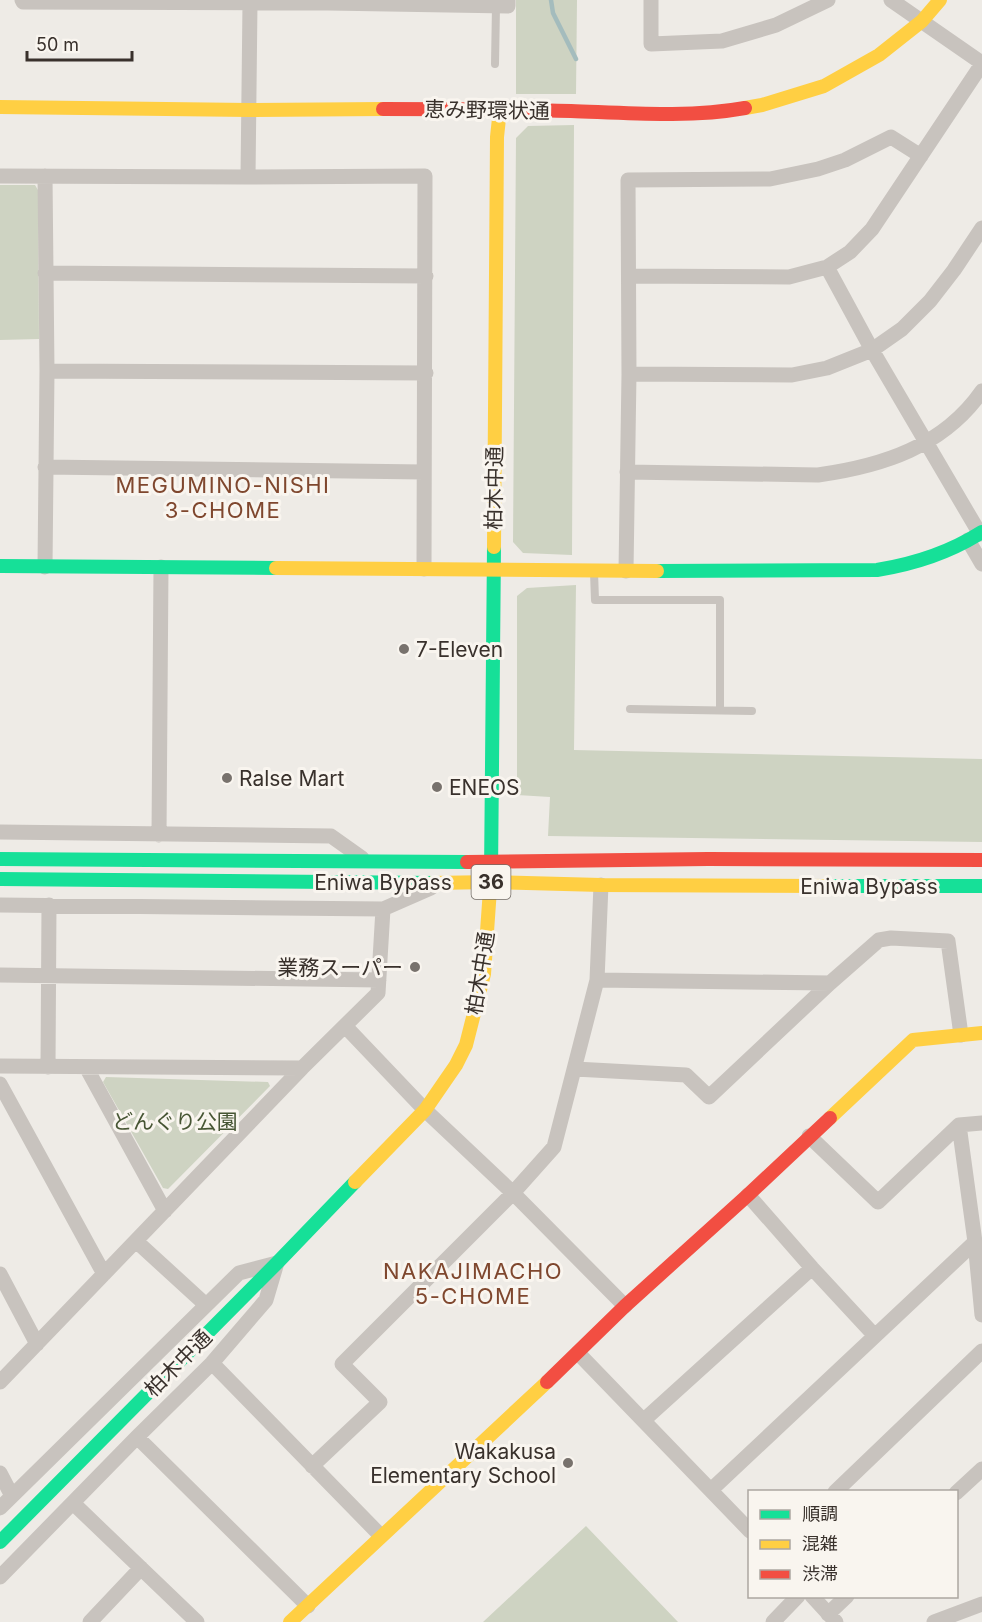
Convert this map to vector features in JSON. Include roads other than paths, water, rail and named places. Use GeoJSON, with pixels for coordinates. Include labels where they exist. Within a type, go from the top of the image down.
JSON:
{"type":"FeatureCollection","features":[{"type":"Feature","properties":{"kind":"main road","name":"恵み野環状通"},"geometry":{"type":"LineString","coordinates":[[0,106],[249,110],[500,109],[654,114],[729,111],[762,105],[824,86],[879,55],[922,21],[940,0]]}},
{"type":"Feature","properties":{"kind":"main road","name":"柏木中通"},"geometry":{"type":"LineString","coordinates":[[0,1542],[425,1110],[456,1065],[466,1045],[483,974],[491,882],[497,137],[500,109]]}},
{"type":"Feature","properties":{"kind":"main road"},"geometry":{"type":"LineString","coordinates":[[0,566],[594,571],[877,570],[908,566],[941,555],[977,536]]}},
{"type":"Feature","properties":{"kind":"main road","name":"Eniwa Bypass"},"geometry":{"type":"LineString","coordinates":[[0,859],[368,862],[708,859],[982,860]]}},
{"type":"Feature","properties":{"kind":"main road","name":"Eniwa Bypass"},"geometry":{"type":"LineString","coordinates":[[0,879],[982,886]]}},
{"type":"Feature","properties":{"kind":"main road"},"geometry":{"type":"LineString","coordinates":[[290,1622],[578,1353],[625,1306],[913,1041],[982,1033]]}},
{"type":"Feature","properties":{"kind":"street"},"geometry":{"type":"LineString","coordinates":[[22,0],[22,3],[502,3]]}},
{"type":"Feature","properties":{"kind":"street"},"geometry":{"type":"LineString","coordinates":[[651,0],[651,44],[722,40],[776,25],[828,0]]}},
{"type":"Feature","properties":{"kind":"street"},"geometry":{"type":"LineString","coordinates":[[629,276],[789,277],[826,267],[850,252],[872,229],[982,63],[891,0]]}},
{"type":"Feature","properties":{"kind":"street"},"geometry":{"type":"LineString","coordinates":[[248,177],[250,3]]}},
{"type":"Feature","properties":{"kind":"street"},"geometry":{"type":"LineString","coordinates":[[626,571],[629,374],[628,180],[770,179],[818,169],[845,160],[891,137],[921,156]]}},
{"type":"Feature","properties":{"kind":"street"},"geometry":{"type":"LineString","coordinates":[[0,176],[425,176],[424,569]]}},
{"type":"Feature","properties":{"kind":"street"},"geometry":{"type":"LineString","coordinates":[[45,176],[47,371],[45,567]]}},
{"type":"Feature","properties":{"kind":"street"},"geometry":{"type":"LineString","coordinates":[[629,374],[792,375],[827,368],[873,350],[902,329],[930,301],[982,228]]}},
{"type":"Feature","properties":{"kind":"street"},"geometry":{"type":"LineString","coordinates":[[826,267],[927,443],[977,536],[982,564]]}},
{"type":"Feature","properties":{"kind":"street"},"geometry":{"type":"LineString","coordinates":[[45,273],[426,276]]}},
{"type":"Feature","properties":{"kind":"street"},"geometry":{"type":"LineString","coordinates":[[47,371],[426,373]]}},
{"type":"Feature","properties":{"kind":"street"},"geometry":{"type":"LineString","coordinates":[[627,472],[818,475],[844,471],[896,456],[927,443],[957,419],[982,391]]}},
{"type":"Feature","properties":{"kind":"street"},"geometry":{"type":"LineString","coordinates":[[45,467],[424,472]]}},
{"type":"Feature","properties":{"kind":"street"},"geometry":{"type":"LineString","coordinates":[[159,835],[161,567]]}},
{"type":"Feature","properties":{"kind":"street"},"geometry":{"type":"LineString","coordinates":[[0,832],[331,836],[368,862]]}},
{"type":"Feature","properties":{"kind":"street"},"geometry":{"type":"LineString","coordinates":[[0,905],[383,909],[442,883]]}},
{"type":"Feature","properties":{"kind":"street"},"geometry":{"type":"LineString","coordinates":[[312,1466],[380,1402],[342,1364],[513,1193],[554,1147],[597,980],[601,885]]}},
{"type":"Feature","properties":{"kind":"street"},"geometry":{"type":"LineString","coordinates":[[48,1066],[49,905]]}},
{"type":"Feature","properties":{"kind":"street"},"geometry":{"type":"LineString","coordinates":[[0,1382],[302,1068],[378,993],[383,909]]}},
{"type":"Feature","properties":{"kind":"street"},"geometry":{"type":"LineString","coordinates":[[575,1070],[686,1075],[709,1097],[879,940],[891,938],[948,941],[961,1035]]}},
{"type":"Feature","properties":{"kind":"street"},"geometry":{"type":"LineString","coordinates":[[0,975],[379,980]]}},
{"type":"Feature","properties":{"kind":"street"},"geometry":{"type":"LineString","coordinates":[[597,980],[830,983]]}},
{"type":"Feature","properties":{"kind":"street"},"geometry":{"type":"LineString","coordinates":[[345,1026],[425,1110],[513,1193],[625,1306]]}},
{"type":"Feature","properties":{"kind":"street"},"geometry":{"type":"LineString","coordinates":[[0,1066],[302,1068]]}},
{"type":"Feature","properties":{"kind":"street"},"geometry":{"type":"LineString","coordinates":[[86,1067],[165,1210]]}},
{"type":"Feature","properties":{"kind":"street"},"geometry":{"type":"LineString","coordinates":[[0,1084],[104,1274]]}},
{"type":"Feature","properties":{"kind":"street"},"geometry":{"type":"LineString","coordinates":[[809,1136],[878,1202],[959,1125],[982,1123]]}},
{"type":"Feature","properties":{"kind":"street"},"geometry":{"type":"LineString","coordinates":[[959,1125],[975,1242],[982,1315]]}},
{"type":"Feature","properties":{"kind":"street"},"geometry":{"type":"LineString","coordinates":[[748,1195],[875,1335]]}},
{"type":"Feature","properties":{"kind":"street"},"geometry":{"type":"LineString","coordinates":[[136,1240],[206,1305]]}},
{"type":"Feature","properties":{"kind":"street"},"geometry":{"type":"LineString","coordinates":[[711,1490],[975,1242]]}},
{"type":"Feature","properties":{"kind":"street"},"geometry":{"type":"LineString","coordinates":[[0,1508],[238,1273],[277,1263]]}},
{"type":"Feature","properties":{"kind":"street"},"geometry":{"type":"LineString","coordinates":[[0,1577],[212,1364],[266,1300],[277,1263]]}},
{"type":"Feature","properties":{"kind":"street"},"geometry":{"type":"LineString","coordinates":[[644,1420],[812,1268]]}},
{"type":"Feature","properties":{"kind":"street"},"geometry":{"type":"LineString","coordinates":[[0,1274],[37,1344]]}},
{"type":"Feature","properties":{"kind":"street"},"geometry":{"type":"LineString","coordinates":[[836,1490],[982,1351]]}},
{"type":"Feature","properties":{"kind":"street"},"geometry":{"type":"LineString","coordinates":[[578,1353],[748,1529]]}},
{"type":"Feature","properties":{"kind":"street"},"geometry":{"type":"LineString","coordinates":[[212,1364],[381,1536]]}},
{"type":"Feature","properties":{"kind":"street"},"geometry":{"type":"LineString","coordinates":[[137,1437],[308,1606]]}},
{"type":"Feature","properties":{"kind":"street"},"geometry":{"type":"LineString","coordinates":[[958,1492],[982,1469]]}},
{"type":"Feature","properties":{"kind":"street"},"geometry":{"type":"LineString","coordinates":[[0,1473],[12,1496]]}},
{"type":"Feature","properties":{"kind":"street"},"geometry":{"type":"LineString","coordinates":[[73,1503],[197,1622]]}},
{"type":"Feature","properties":{"kind":"street"},"geometry":{"type":"LineString","coordinates":[[90,1622],[141,1568]]}},
{"type":"Feature","properties":{"kind":"street"},"geometry":{"type":"LineString","coordinates":[[773,1622],[796,1598]]}},
{"type":"Feature","properties":{"kind":"street"},"geometry":{"type":"LineString","coordinates":[[814,1598],[832,1618],[845,1598]]}},
{"type":"Feature","properties":{"kind":"street"},"geometry":{"type":"LineString","coordinates":[[934,1622],[982,1604]]}},
{"type":"Feature","properties":{"kind":"lane"},"geometry":{"type":"LineString","coordinates":[[495,64],[502,3]]}},
{"type":"Feature","properties":{"kind":"lane"},"geometry":{"type":"LineString","coordinates":[[594,571],[595,600],[720,600],[720,710]]}},
{"type":"Feature","properties":{"kind":"lane"},"geometry":{"type":"LineString","coordinates":[[630,709],[752,711]]}},
{"type":"Feature","properties":{"kind":"waterway"},"geometry":{"type":"LineString","coordinates":[[551,0],[553,13],[576,59]]}},
{"type":"Feature","properties":{"kind":"place","name":"7-Eleven"},"geometry":{"type":"Point","coordinates":[404,649]}},
{"type":"Feature","properties":{"kind":"place","name":"Ralse Mart"},"geometry":{"type":"Point","coordinates":[227,778]}},
{"type":"Feature","properties":{"kind":"place","name":"ENEOS"},"geometry":{"type":"Point","coordinates":[437,787]}},
{"type":"Feature","properties":{"kind":"place","name":"業務スーパー"},"geometry":{"type":"Point","coordinates":[415,967]}},
{"type":"Feature","properties":{"kind":"place","name":"Wakakusa Elementary School"},"geometry":{"type":"Point","coordinates":[568,1463]}},
{"type":"Feature","properties":{"kind":"district","name":"MEGUMINO-NISHI 3-CHOME"},"geometry":{"type":"Point","coordinates":[223,498]}},
{"type":"Feature","properties":{"kind":"district","name":"NAKAJIMACHO 5-CHOME"},"geometry":{"type":"Point","coordinates":[473,1284]}},
{"type":"Feature","properties":{"kind":"park label","name":"どんぐり公園"},"geometry":{"type":"Point","coordinates":[175,1121]}}]}
